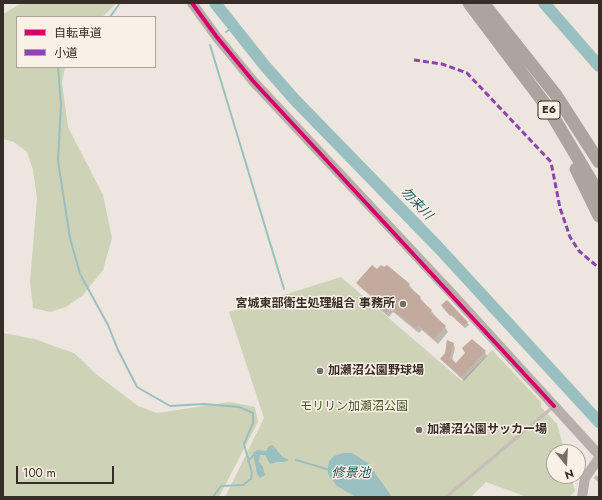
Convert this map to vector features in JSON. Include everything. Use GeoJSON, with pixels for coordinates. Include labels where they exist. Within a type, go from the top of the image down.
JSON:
{"type":"FeatureCollection","features":[{"type":"Feature","properties":{"kind":"highway","name":"E6"},"geometry":{"type":"LineString","coordinates":[[469,3],[548,108],[599,194]]}},
{"type":"Feature","properties":{"kind":"highway","name":"E6"},"geometry":{"type":"LineString","coordinates":[[483,3],[530,61],[584,136],[599,162]]}},
{"type":"Feature","properties":{"kind":"highway"},"geometry":{"type":"LineString","coordinates":[[491,31],[549,119],[599,216]]}},
{"type":"Feature","properties":{"kind":"highway"},"geometry":{"type":"LineString","coordinates":[[584,136],[599,157]]}},
{"type":"Feature","properties":{"kind":"street"},"geometry":{"type":"LineString","coordinates":[[192,3],[253,81],[599,456],[586,478],[582,497]]}},
{"type":"Feature","properties":{"kind":"lane"},"geometry":{"type":"LineString","coordinates":[[446,497],[554,406]]}},
{"type":"Feature","properties":{"kind":"green space"},"geometry":{"type":"Polygon","coordinates":[[[22,3],[117,3],[103,16],[16,16],[16,68],[65,68],[62,82],[68,127],[103,195],[112,238],[103,270],[83,295],[66,307],[50,312],[33,308],[30,282],[37,198],[33,170],[27,152],[14,142],[3,139],[3,14],[22,3]]]}},
{"type":"Feature","properties":{"kind":"green space","name":"モリリン加瀬沼公園"},"geometry":{"type":"Polygon","coordinates":[[[341,277],[462,381],[492,350],[541,402],[541,407],[557,424],[563,444],[546,444],[546,484],[573,484],[575,491],[569,497],[524,496],[486,482],[471,497],[225,497],[264,418],[229,312],[341,277]]]}},
{"type":"Feature","properties":{"kind":"green space"},"geometry":{"type":"Polygon","coordinates":[[[3,333],[34,339],[74,353],[96,374],[138,406],[157,413],[230,402],[255,407],[258,422],[219,497],[3,497],[3,333]]]}},
{"type":"Feature","properties":{"kind":"water"},"geometry":{"type":"Polygon","coordinates":[[[273,445],[286,462],[270,464],[265,455],[260,455],[259,462],[263,467],[265,475],[260,478],[257,474],[253,453],[257,450],[266,451],[269,446],[273,445]]]}},
{"type":"Feature","properties":{"kind":"water","name":"修景池"},"geometry":{"type":"Polygon","coordinates":[[[343,453],[352,453],[368,463],[392,497],[356,497],[337,486],[328,474],[329,461],[334,456],[343,453]]]}},
{"type":"Feature","properties":{"kind":"building"},"geometry":{"type":"Polygon","coordinates":[[[372,265],[377,269],[381,265],[384,267],[387,265],[410,284],[408,286],[421,297],[419,299],[432,310],[430,312],[446,326],[434,339],[418,325],[415,328],[390,308],[386,313],[370,300],[373,297],[356,283],[372,265]]]}},
{"type":"Feature","properties":{"kind":"building"},"geometry":{"type":"Polygon","coordinates":[[[447,300],[468,322],[463,326],[455,319],[458,313],[454,317],[452,315],[450,316],[441,305],[447,300]]]}},
{"type":"Feature","properties":{"kind":"building"},"geometry":{"type":"Polygon","coordinates":[[[472,339],[486,351],[461,377],[440,359],[445,353],[447,340],[454,343],[449,360],[451,358],[456,363],[465,353],[462,348],[472,339]]]}},
{"type":"Feature","properties":{"kind":"waterway"},"geometry":{"type":"LineString","coordinates":[[111,16],[120,3]]}},
{"type":"Feature","properties":{"kind":"waterway","name":"勿来川"},"geometry":{"type":"LineString","coordinates":[[215,3],[265,66],[295,100],[438,247],[599,422]]}},
{"type":"Feature","properties":{"kind":"waterway"},"geometry":{"type":"LineString","coordinates":[[544,3],[599,66]]}},
{"type":"Feature","properties":{"kind":"waterway"},"geometry":{"type":"LineString","coordinates":[[226,32],[233,27]]}},
{"type":"Feature","properties":{"kind":"waterway"},"geometry":{"type":"LineString","coordinates":[[210,45],[284,289]]}},
{"type":"Feature","properties":{"kind":"waterway"},"geometry":{"type":"LineString","coordinates":[[58,68],[61,104],[58,161],[70,238],[80,274],[108,325],[118,350],[137,387],[170,406],[204,404],[239,407],[253,413],[253,423],[244,444],[252,473],[251,479],[243,485],[221,486],[213,497]]}},
{"type":"Feature","properties":{"kind":"waterway"},"geometry":{"type":"LineString","coordinates":[[248,461],[254,455]]}},
{"type":"Feature","properties":{"kind":"waterway"},"geometry":{"type":"LineString","coordinates":[[281,457],[287,460]]}},
{"type":"Feature","properties":{"kind":"waterway"},"geometry":{"type":"LineString","coordinates":[[296,460],[330,470]]}},
{"type":"Feature","properties":{"kind":"marked path"},"geometry":{"type":"LineString","coordinates":[[414,60],[442,64],[467,73],[551,162],[560,208],[570,237],[579,251],[599,268]]}},
{"type":"Feature","properties":{"kind":"cycle path"},"geometry":{"type":"LineString","coordinates":[[192,3],[216,36],[253,81],[554,406]]}},
{"type":"Feature","properties":{"kind":"place","name":"宮城東部衛生処理組合 事務所"},"geometry":{"type":"Point","coordinates":[403,304]}},
{"type":"Feature","properties":{"kind":"place","name":"加瀬沼公園野球場"},"geometry":{"type":"Point","coordinates":[320,371]}},
{"type":"Feature","properties":{"kind":"place","name":"加瀬沼公園サッカー場"},"geometry":{"type":"Point","coordinates":[419,430]}}]}
